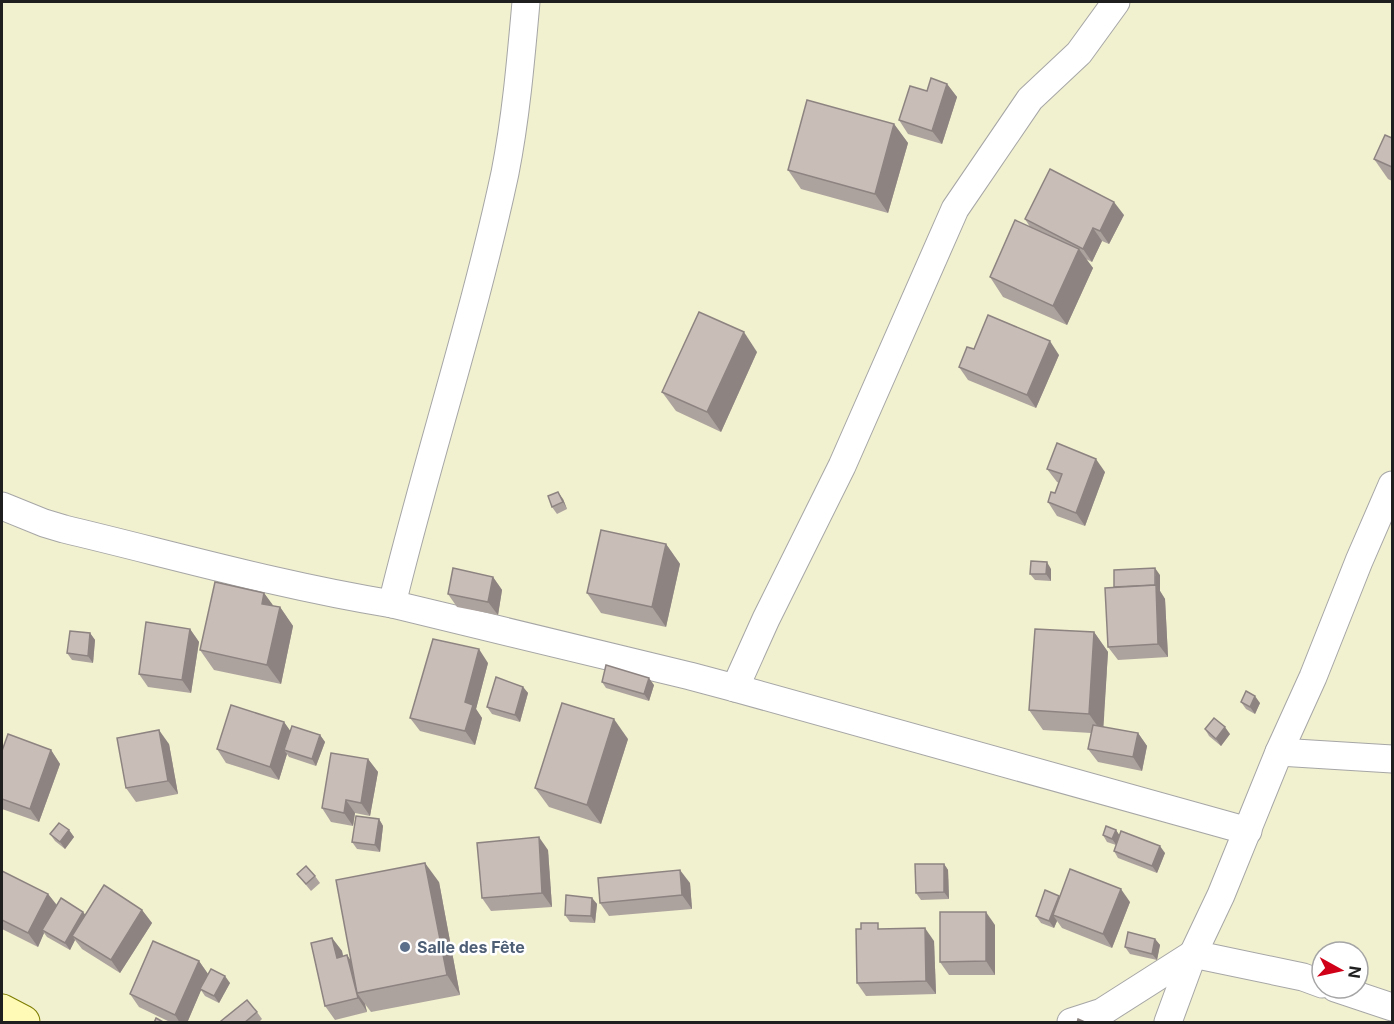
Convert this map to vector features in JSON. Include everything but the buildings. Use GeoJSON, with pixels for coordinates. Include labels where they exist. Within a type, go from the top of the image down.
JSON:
{"type":"FeatureCollection","features":[{"type":"Feature","properties":{"kind":"main road"},"geometry":{"type":"LineString","coordinates":[[2,1011],[23,1023]]}},
{"type":"Feature","properties":{"kind":"street"},"geometry":{"type":"LineString","coordinates":[[392,604],[423,480],[477,290],[505,171],[520,65],[526,2]]}},
{"type":"Feature","properties":{"kind":"street"},"geometry":{"type":"LineString","coordinates":[[735,688],[766,619],[842,466],[955,209],[1030,99],[1079,53],[1116,2]]}},
{"type":"Feature","properties":{"kind":"street"},"geometry":{"type":"LineString","coordinates":[[1168,1023],[1193,954],[1248,831],[1392,485]]}},
{"type":"Feature","properties":{"kind":"street"},"geometry":{"type":"LineString","coordinates":[[2,506],[44,524],[64,529],[255,576],[392,604],[679,673],[1248,831]]}},
{"type":"Feature","properties":{"kind":"street"},"geometry":{"type":"LineString","coordinates":[[1279,752],[1392,759]]}},
{"type":"Feature","properties":{"kind":"street"},"geometry":{"type":"LineString","coordinates":[[1071,1023],[1102,1012],[1193,954],[1310,980]]}},
{"type":"Feature","properties":{"kind":"street"},"geometry":{"type":"LineString","coordinates":[[1370,1000],[1392,1007]]}},
{"type":"Feature","properties":{"kind":"green space"},"geometry":{"type":"Polygon","coordinates":[[[2,2],[1392,2],[1392,1022],[2,1022],[2,2]]]}},
{"type":"Feature","properties":{"kind":"place","name":"Salle des Fête"},"geometry":{"type":"Point","coordinates":[405,947]}}]}
